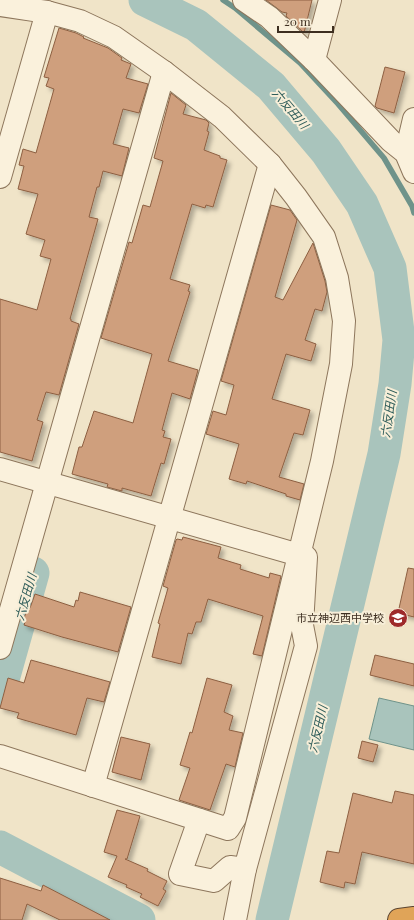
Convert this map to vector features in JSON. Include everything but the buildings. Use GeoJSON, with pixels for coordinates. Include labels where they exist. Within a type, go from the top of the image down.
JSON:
{"type":"FeatureCollection","features":[{"type":"Feature","properties":{"kind":"highway"},"geometry":{"type":"LineString","coordinates":[[399,920],[414,918]]}},
{"type":"Feature","properties":{"kind":"street"},"geometry":{"type":"LineString","coordinates":[[244,0],[271,9],[314,60],[410,163]]}},
{"type":"Feature","properties":{"kind":"street"},"geometry":{"type":"LineString","coordinates":[[314,60],[330,0]]}},
{"type":"Feature","properties":{"kind":"street"},"geometry":{"type":"LineString","coordinates":[[0,5],[47,12],[80,21],[114,37],[164,72],[222,117],[270,164],[296,197],[324,237],[337,278],[344,321],[341,364],[322,461],[235,818],[228,829],[0,756]]}},
{"type":"Feature","properties":{"kind":"street"},"geometry":{"type":"LineString","coordinates":[[0,177],[47,12]]}},
{"type":"Feature","properties":{"kind":"street"},"geometry":{"type":"LineString","coordinates":[[0,648],[164,72]]}},
{"type":"Feature","properties":{"kind":"street"},"geometry":{"type":"LineString","coordinates":[[410,163],[414,119]]}},
{"type":"Feature","properties":{"kind":"street"},"geometry":{"type":"LineString","coordinates":[[93,786],[270,164]]}},
{"type":"Feature","properties":{"kind":"street"},"geometry":{"type":"LineString","coordinates":[[0,469],[306,557],[302,625],[306,646],[245,869],[235,920]]}},
{"type":"Feature","properties":{"kind":"street"},"geometry":{"type":"LineString","coordinates":[[199,820],[180,874],[214,881],[230,867],[245,869]]}},
{"type":"Feature","properties":{"kind":"water"},"geometry":{"type":"Polygon","coordinates":[[[379,698],[414,706],[414,750],[369,739],[379,698]]]}},
{"type":"Feature","properties":{"kind":"waterway","name":"六反田川"},"geometry":{"type":"LineString","coordinates":[[145,0],[196,25],[271,86],[326,151],[362,204],[390,268],[399,340],[395,384],[384,454],[272,920]]}},
{"type":"Feature","properties":{"kind":"waterway"},"geometry":{"type":"LineString","coordinates":[[223,0],[235,8],[300,63],[338,104],[384,158],[412,206],[414,213]]}},
{"type":"Feature","properties":{"kind":"waterway","name":"六反田川"},"geometry":{"type":"LineString","coordinates":[[0,690],[33,573]]}},
{"type":"Feature","properties":{"kind":"waterway","name":"六反田川"},"geometry":{"type":"LineString","coordinates":[[0,847],[139,920]]}},
{"type":"Feature","properties":{"kind":"place","name":"市立神辺西中学校"},"geometry":{"type":"Point","coordinates":[398,618]}}]}
